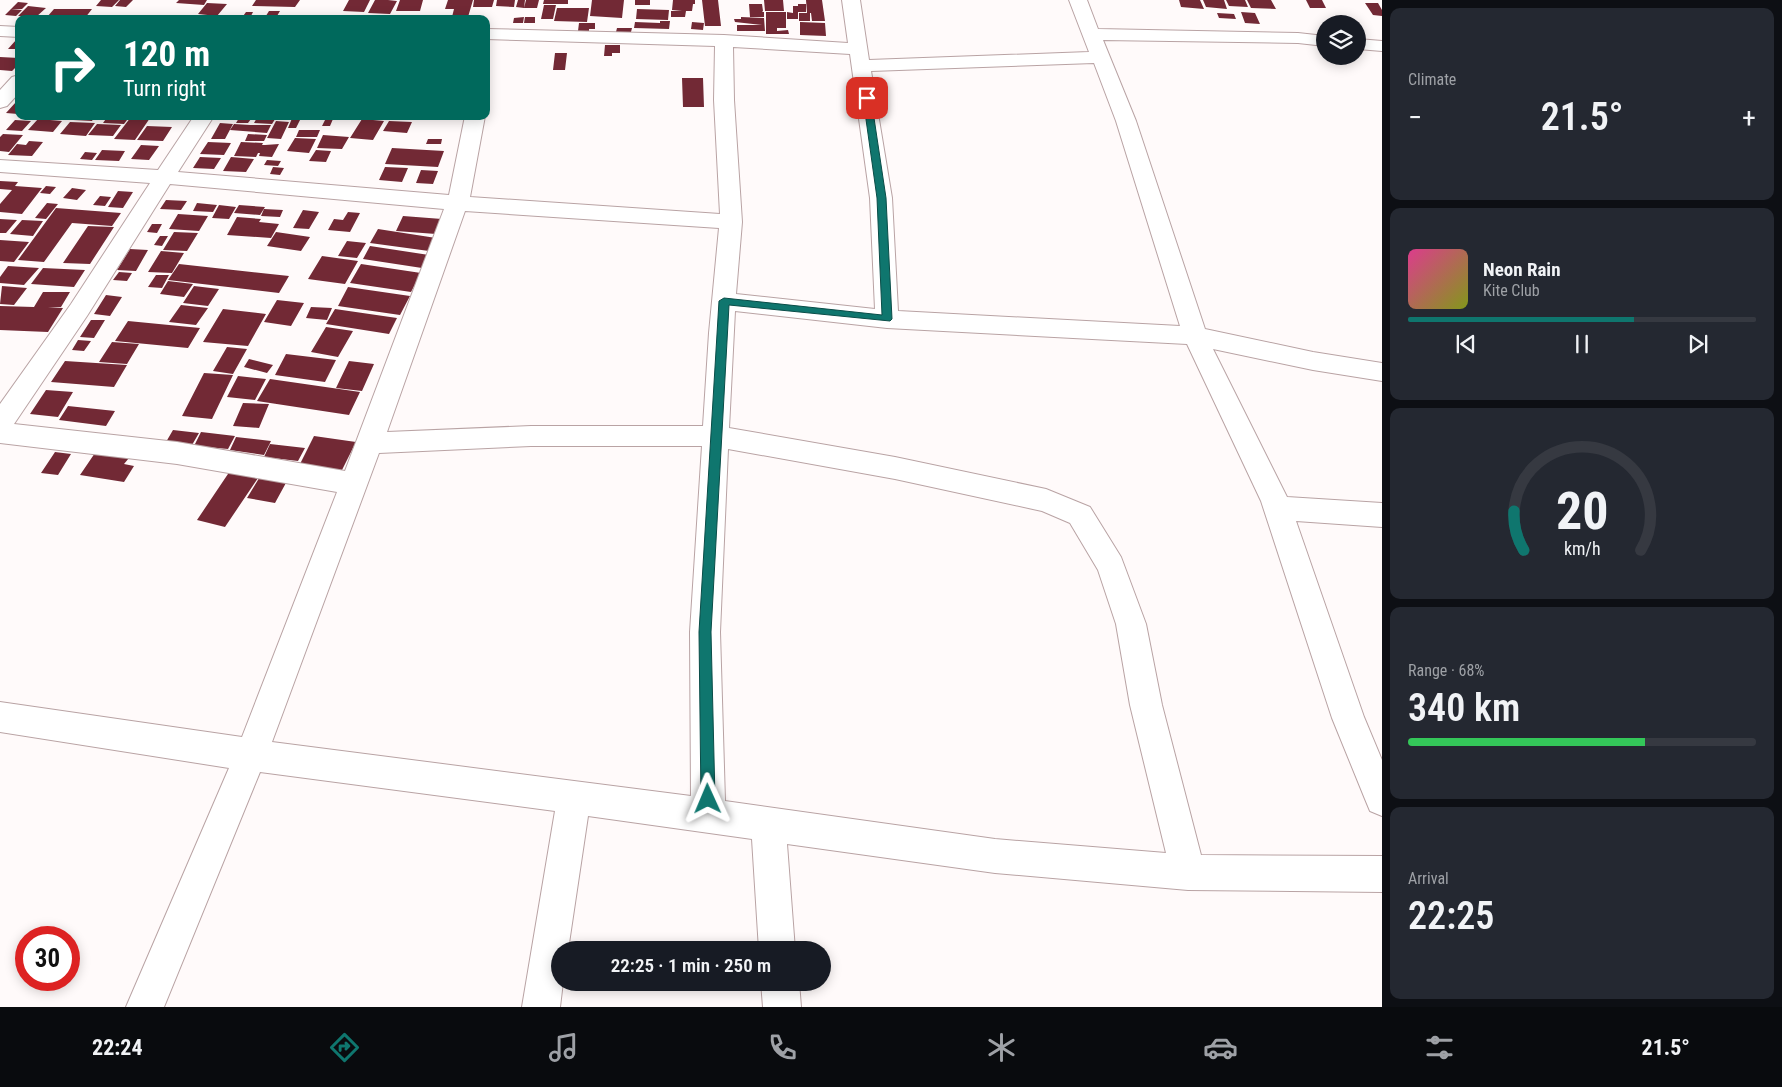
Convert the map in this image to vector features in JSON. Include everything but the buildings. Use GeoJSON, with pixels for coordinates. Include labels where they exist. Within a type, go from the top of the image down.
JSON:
{"type":"FeatureCollection","features":[{"type":"Feature","properties":{"kind":"street"},"geometry":{"type":"LineString","coordinates":[[851,0],[881,198],[887,319]]}},
{"type":"Feature","properties":{"kind":"street"},"geometry":{"type":"LineString","coordinates":[[1078,0],[1126,121],[1194,336],[1278,508],[1348,718],[1382,799]]}},
{"type":"Feature","properties":{"kind":"street"},"geometry":{"type":"LineString","coordinates":[[0,31],[15,32]]}},
{"type":"Feature","properties":{"kind":"street"},"geometry":{"type":"LineString","coordinates":[[1092,34],[1244,36],[1316,40]]}},
{"type":"Feature","properties":{"kind":"street"},"geometry":{"type":"LineString","coordinates":[[490,39],[724,40],[859,57],[1101,57]]}},
{"type":"Feature","properties":{"kind":"street"},"geometry":{"type":"LineString","coordinates":[[708,817],[705,632],[724,301],[731,222],[724,100],[724,40]]}},
{"type":"Feature","properties":{"kind":"street"},"geometry":{"type":"LineString","coordinates":[[1366,45],[1382,46]]}},
{"type":"Feature","properties":{"kind":"street"},"geometry":{"type":"LineString","coordinates":[[0,102],[15,85]]}},
{"type":"Feature","properties":{"kind":"street"},"geometry":{"type":"LineString","coordinates":[[0,423],[33,379],[70,324],[201,120]]}},
{"type":"Feature","properties":{"kind":"street"},"geometry":{"type":"LineString","coordinates":[[145,1007],[251,755],[370,443],[457,203],[474,120]]}},
{"type":"Feature","properties":{"kind":"street"},"geometry":{"type":"LineString","coordinates":[[0,166],[246,184],[457,203],[731,222]]}},
{"type":"Feature","properties":{"kind":"street"},"geometry":{"type":"LineString","coordinates":[[724,301],[887,319],[1194,336],[1312,361],[1382,372]]}},
{"type":"Feature","properties":{"kind":"street"},"geometry":{"type":"LineString","coordinates":[[0,433],[177,453],[354,484]]}},
{"type":"Feature","properties":{"kind":"street"},"geometry":{"type":"LineString","coordinates":[[370,443],[531,436],[716,436],[895,468],[1036,498],[1080,515],[1111,566],[1131,624],[1146,705],[1188,872]]}},
{"type":"Feature","properties":{"kind":"street"},"geometry":{"type":"LineString","coordinates":[[1278,508],[1382,515]]}},
{"type":"Feature","properties":{"kind":"street"},"geometry":{"type":"LineString","coordinates":[[0,717],[251,755],[574,797],[768,826],[995,856],[1188,872],[1382,874]]}},
{"type":"Feature","properties":{"kind":"street"},"geometry":{"type":"LineString","coordinates":[[541,1007],[574,797]]}},
{"type":"Feature","properties":{"kind":"street"},"geometry":{"type":"LineString","coordinates":[[768,826],[777,941]]}},
{"type":"Feature","properties":{"kind":"street"},"geometry":{"type":"LineString","coordinates":[[781,991],[782,1007]]}},
{"type":"Feature","properties":{"kind":"route"},"geometry":{"type":"LineString","coordinates":[[708,799],[705,632],[724,301],[887,319],[881,198],[867,98]]}}]}
